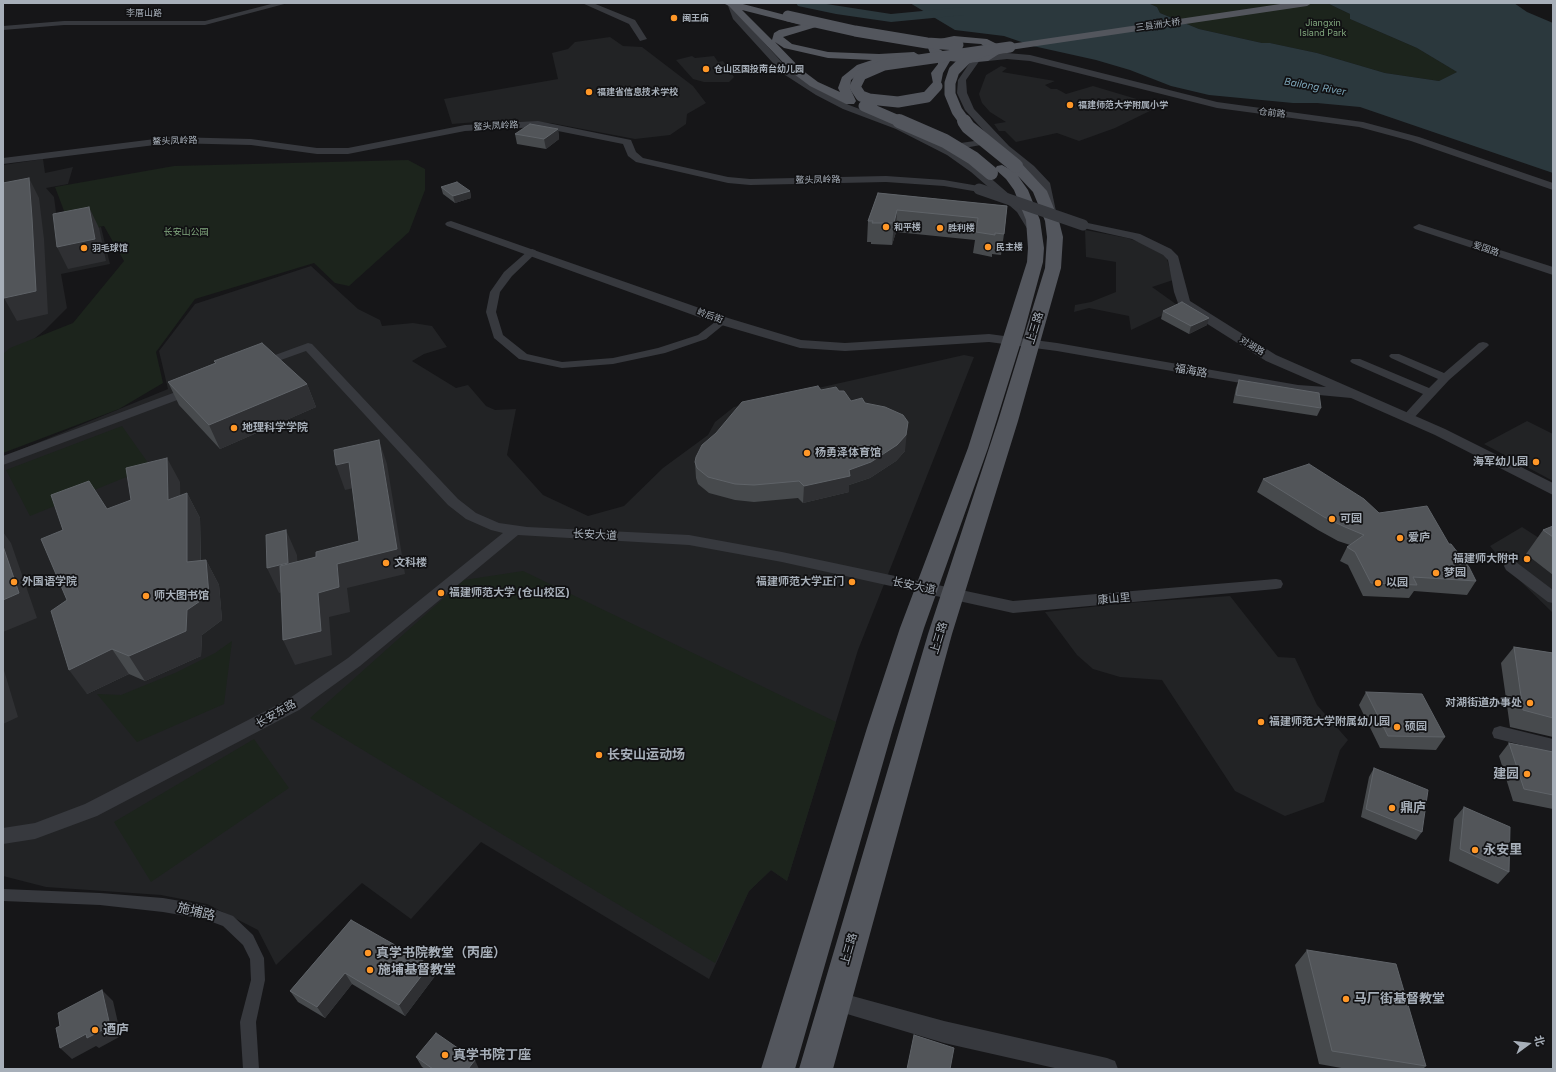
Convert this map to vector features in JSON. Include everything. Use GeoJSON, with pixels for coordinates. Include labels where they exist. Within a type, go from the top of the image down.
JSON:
{"type":"FeatureCollection","features":[{"type":"Feature","properties":{"kind":"main road"},"geometry":{"type":"LineString","coordinates":[[730,3],[780,18],[933,48],[938,54],[948,58],[976,60],[988,58],[996,54],[1003,47]]}},
{"type":"Feature","properties":{"kind":"main road"},"geometry":{"type":"LineString","coordinates":[[730,3],[748,19],[798,72],[814,84],[850,101],[945,141],[972,158],[1004,169]]}},
{"type":"Feature","properties":{"kind":"main road"},"geometry":{"type":"LineString","coordinates":[[746,3],[788,16],[855,31],[943,45],[1003,47]]}},
{"type":"Feature","properties":{"kind":"main road"},"geometry":{"type":"LineString","coordinates":[[754,3],[808,18],[883,34],[918,39],[974,40],[1003,47]]}},
{"type":"Feature","properties":{"kind":"main road","name":"三县洲大桥"},"geometry":{"type":"LineString","coordinates":[[1003,47],[1265,3]]}},
{"type":"Feature","properties":{"kind":"main road","name":"三县洲大桥"},"geometry":{"type":"LineString","coordinates":[[1003,47],[1307,3]]}},
{"type":"Feature","properties":{"kind":"main road"},"geometry":{"type":"LineString","coordinates":[[826,28],[798,28],[783,32],[778,35],[777,39],[788,46],[828,55],[879,57],[1003,47]]}},
{"type":"Feature","properties":{"kind":"main road"},"geometry":{"type":"LineString","coordinates":[[933,48],[939,42],[946,40]]}},
{"type":"Feature","properties":{"kind":"main road"},"geometry":{"type":"LineString","coordinates":[[948,58],[943,75],[932,93],[927,97],[918,100],[893,102],[869,99],[861,96],[855,87],[856,82],[861,75],[884,65],[1003,47]]}},
{"type":"Feature","properties":{"kind":"main road"},"geometry":{"type":"LineString","coordinates":[[1003,47],[966,59],[954,71],[950,83],[950,94],[956,111],[1004,169]]}},
{"type":"Feature","properties":{"kind":"main road"},"geometry":{"type":"LineString","coordinates":[[850,101],[844,88],[846,79],[850,74],[861,67],[914,55]]}},
{"type":"Feature","properties":{"kind":"main road"},"geometry":{"type":"LineString","coordinates":[[939,82],[941,106],[958,132],[1031,189],[1049,215]]}},
{"type":"Feature","properties":{"kind":"main road","name":"上三路"},"geometry":{"type":"LineString","coordinates":[[816,1069],[940,592],[1008,421],[1035,262],[1035,233],[1033,220],[1026,204],[1004,169]]}},
{"type":"Feature","properties":{"kind":"main road","name":"上三路"},"geometry":{"type":"LineString","coordinates":[[1021,341],[1053,268],[1055,237],[1049,215]]}},
{"type":"Feature","properties":{"kind":"main road","name":"上三路"},"geometry":{"type":"LineString","coordinates":[[778,1069],[880,728],[912,628],[940,592]]}},
{"type":"Feature","properties":{"kind":"street","name":"李厝山路"},"geometry":{"type":"LineString","coordinates":[[3,28],[64,23],[205,23],[284,3]]}},
{"type":"Feature","properties":{"kind":"street"},"geometry":{"type":"LineString","coordinates":[[586,3],[632,22],[643,39]]}},
{"type":"Feature","properties":{"kind":"street"},"geometry":{"type":"LineString","coordinates":[[730,3],[736,17],[785,71],[801,82],[846,107],[899,127],[942,148],[975,170],[1016,205],[1021,210],[1035,233]]}},
{"type":"Feature","properties":{"kind":"street","name":"仓前路"},"geometry":{"type":"LineString","coordinates":[[1003,47],[1105,75],[1215,102],[1256,109],[1338,117],[1378,124],[1553,183]]}},
{"type":"Feature","properties":{"kind":"street","name":"仓前路"},"geometry":{"type":"LineString","coordinates":[[988,58],[1007,56],[1030,58],[1217,105],[1360,124],[1415,139],[1553,187]]}},
{"type":"Feature","properties":{"kind":"street"},"geometry":{"type":"LineString","coordinates":[[976,60],[962,80],[962,93],[970,110],[997,140],[1030,168],[1046,185],[1049,215]]}},
{"type":"Feature","properties":{"kind":"street","name":"鳌头凤岭路"},"geometry":{"type":"LineString","coordinates":[[3,161],[171,140],[251,142],[317,151],[348,151],[465,128],[538,124],[627,142],[632,154],[640,160],[728,180],[750,182],[886,179],[950,184],[979,189]]}},
{"type":"Feature","properties":{"kind":"street"},"geometry":{"type":"LineString","coordinates":[[942,148],[997,140]]}},
{"type":"Feature","properties":{"kind":"street","name":"对湖路"},"geometry":{"type":"LineString","coordinates":[[979,189],[1083,224],[1136,236],[1167,252],[1174,259],[1180,292],[1184,303],[1271,358],[1452,437],[1553,490]]}},
{"type":"Feature","properties":{"kind":"street","name":"岭后街"},"geometry":{"type":"LineString","coordinates":[[451,224],[723,321],[781,339],[821,347],[845,348],[979,337],[1021,341]]}},
{"type":"Feature","properties":{"kind":"street","name":"爱国路"},"geometry":{"type":"LineString","coordinates":[[1419,227],[1553,270]]}},
{"type":"Feature","properties":{"kind":"street"},"geometry":{"type":"LineString","coordinates":[[532,252],[508,274],[495,292],[491,312],[498,336],[522,357],[562,365],[613,361],[661,351],[702,337],[723,321]]}},
{"type":"Feature","properties":{"kind":"street","name":"福海路"},"geometry":{"type":"LineString","coordinates":[[1021,341],[1258,383],[1352,394]]}},
{"type":"Feature","properties":{"kind":"street"},"geometry":{"type":"LineString","coordinates":[[1408,417],[1445,378],[1483,345]]}},
{"type":"Feature","properties":{"kind":"street","name":"长安大道"},"geometry":{"type":"LineString","coordinates":[[248,368],[308,346],[400,447],[461,510],[481,522],[514,531],[689,540],[782,557],[940,592]]}},
{"type":"Feature","properties":{"kind":"street"},"geometry":{"type":"LineString","coordinates":[[1396,356],[1445,378]]}},
{"type":"Feature","properties":{"kind":"street"},"geometry":{"type":"LineString","coordinates":[[1258,383],[1282,377],[1282,370],[1271,358]]}},
{"type":"Feature","properties":{"kind":"street"},"geometry":{"type":"LineString","coordinates":[[1356,361],[1430,393]]}},
{"type":"Feature","properties":{"kind":"street"},"geometry":{"type":"LineString","coordinates":[[3,461],[204,385]]}},
{"type":"Feature","properties":{"kind":"street","name":"长安东路"},"geometry":{"type":"LineString","coordinates":[[3,836],[35,831],[91,810],[293,705],[354,662],[514,531]]}},
{"type":"Feature","properties":{"kind":"street"},"geometry":{"type":"LineString","coordinates":[[1511,566],[1553,598]]}},
{"type":"Feature","properties":{"kind":"street","name":"康山里"},"geometry":{"type":"LineString","coordinates":[[940,592],[1001,606],[1024,607],[1276,584]]}},
{"type":"Feature","properties":{"kind":"street"},"geometry":{"type":"LineString","coordinates":[[1500,733],[1553,746]]}},
{"type":"Feature","properties":{"kind":"street","name":"施埔路"},"geometry":{"type":"LineString","coordinates":[[3,895],[100,899],[163,905],[204,912],[228,921],[248,940],[257,958],[258,980],[248,1022],[250,1069]]}},
{"type":"Feature","properties":{"kind":"street"},"geometry":{"type":"LineString","coordinates":[[834,1002],[944,1032],[1106,1069]]}},
{"type":"Feature","properties":{"kind":"shaded area","name":"福建省信息技术学校"},"geometry":{"type":"Polygon","coordinates":[[[610,37],[623,46],[642,47],[693,86],[706,103],[687,114],[686,124],[670,135],[635,139],[551,123],[490,121],[452,124],[444,99],[558,79],[552,53],[568,49],[575,42],[610,37]]]}},
{"type":"Feature","properties":{"kind":"shaded area","name":"仓山区国投南台幼儿园"},"geometry":{"type":"Polygon","coordinates":[[[692,56],[695,58],[714,56],[718,62],[723,61],[734,77],[729,82],[704,82],[693,79],[676,60],[692,56]]]}},
{"type":"Feature","properties":{"kind":"shaded area","name":"福建师范大学附属小学"},"geometry":{"type":"Polygon","coordinates":[[[1001,66],[1007,68],[1002,72],[1055,81],[1045,85],[1051,89],[1057,89],[1066,94],[1093,86],[1160,106],[1115,128],[1079,141],[1057,133],[1016,142],[1005,131],[999,131],[994,124],[1006,122],[990,112],[982,103],[979,94],[986,75],[1001,66]]]}},
{"type":"Feature","properties":{"kind":"shaded area"},"geometry":{"type":"Polygon","coordinates":[[[43,159],[45,173],[73,167],[68,184],[46,188],[54,197],[59,235],[101,227],[110,264],[61,274],[67,308],[45,330],[3,364],[3,165],[43,159]]]}},
{"type":"Feature","properties":{"kind":"shaded area"},"geometry":{"type":"Polygon","coordinates":[[[1085,230],[1127,238],[1142,243],[1163,255],[1167,259],[1173,280],[1152,287],[1180,307],[1131,330],[1129,316],[1089,308],[1074,312],[1075,305],[1091,302],[1116,292],[1116,262],[1086,257],[1085,230]]]}},
{"type":"Feature","properties":{"kind":"shaded area","name":"福建师范大学 (仓山校区)"},"geometry":{"type":"Polygon","coordinates":[[[311,266],[358,309],[380,320],[382,326],[413,323],[432,326],[447,347],[424,354],[412,361],[456,388],[468,385],[486,406],[495,410],[516,409],[507,455],[543,495],[588,516],[624,506],[663,468],[708,435],[715,422],[734,407],[964,355],[974,357],[858,650],[787,881],[771,870],[749,891],[709,979],[481,842],[411,919],[362,883],[276,965],[258,930],[207,904],[161,895],[46,887],[3,876],[3,457],[168,389],[159,351],[195,304],[311,266]]]}},
{"type":"Feature","properties":{"kind":"shaded area","name":"海军幼儿园"},"geometry":{"type":"Polygon","coordinates":[[[1527,421],[1553,434],[1553,481],[1484,444],[1527,421]]]}},
{"type":"Feature","properties":{"kind":"shaded area","name":"福建师大附中"},"geometry":{"type":"Polygon","coordinates":[[[1522,527],[1553,547],[1553,613],[1511,572],[1490,546],[1522,527]]]}},
{"type":"Feature","properties":{"kind":"shaded area","name":"福建师范大学附属幼儿园"},"geometry":{"type":"Polygon","coordinates":[[[1230,596],[1278,657],[1295,658],[1317,705],[1348,740],[1340,750],[1324,802],[1285,816],[1235,791],[1162,680],[1120,677],[1093,669],[1077,655],[1045,612],[1127,603],[1230,596]]]}},
{"type":"Feature","properties":{"kind":"green space","name":"Jiangxin Island Park"},"geometry":{"type":"Polygon","coordinates":[[[1148,3],[1327,3],[1350,14],[1350,19],[1417,48],[1457,72],[1439,81],[1385,73],[1317,53],[1199,29],[1160,13],[1157,7],[1148,3]]]}},
{"type":"Feature","properties":{"kind":"green space","name":"长安山公园"},"geometry":{"type":"Polygon","coordinates":[[[408,160],[425,169],[425,190],[409,232],[349,286],[335,283],[314,263],[195,299],[156,352],[163,383],[119,409],[3,453],[3,354],[10,348],[73,323],[124,261],[104,226],[72,232],[55,187],[174,166],[408,160]]]}},
{"type":"Feature","properties":{"kind":"green space"},"geometry":{"type":"Polygon","coordinates":[[[122,426],[151,467],[30,516],[6,470],[122,426]]]}},
{"type":"Feature","properties":{"kind":"green space","name":"长安山运动场"},"geometry":{"type":"Polygon","coordinates":[[[523,571],[836,722],[787,881],[771,870],[749,891],[715,963],[310,718],[464,580],[523,571]]]}},
{"type":"Feature","properties":{"kind":"green space"},"geometry":{"type":"Polygon","coordinates":[[[232,641],[224,704],[137,742],[97,694],[121,695],[175,673],[215,653],[232,641]]]}},
{"type":"Feature","properties":{"kind":"green space"},"geometry":{"type":"Polygon","coordinates":[[[254,739],[289,788],[151,882],[114,822],[254,739]]]}},
{"type":"Feature","properties":{"kind":"water","name":"Bailong River"},"geometry":{"type":"Polygon","coordinates":[[[910,3],[1148,3],[1157,7],[1160,13],[1199,29],[1317,53],[1385,73],[1439,81],[1457,72],[1417,48],[1350,19],[1350,14],[1327,3],[1514,3],[1527,12],[1553,23],[1553,173],[1360,107],[1317,103],[1293,103],[1209,95],[1171,86],[1130,70],[1096,60],[1033,46],[1004,36],[955,30],[910,3]]]}},
{"type":"Feature","properties":{"kind":"building"},"geometry":{"type":"Polygon","coordinates":[[[530,124],[558,129],[544,139],[515,134],[530,124]]]}},
{"type":"Feature","properties":{"kind":"building"},"geometry":{"type":"Polygon","coordinates":[[[29,178],[36,291],[4,298],[3,183],[29,178]]]}},
{"type":"Feature","properties":{"kind":"building"},"geometry":{"type":"Polygon","coordinates":[[[457,182],[470,191],[453,196],[441,187],[457,182]]]}},
{"type":"Feature","properties":{"kind":"building"},"geometry":{"type":"Polygon","coordinates":[[[878,193],[1007,206],[1004,234],[995,233],[995,235],[976,232],[978,218],[897,210],[894,223],[872,223],[873,221],[868,221],[878,193]]]}},
{"type":"Feature","properties":{"kind":"building"},"geometry":{"type":"Polygon","coordinates":[[[89,207],[95,239],[57,247],[53,214],[89,207]]]}},
{"type":"Feature","properties":{"kind":"building"},"geometry":{"type":"Polygon","coordinates":[[[1182,302],[1209,318],[1191,326],[1163,311],[1182,302]]]}},
{"type":"Feature","properties":{"kind":"building"},"geometry":{"type":"Polygon","coordinates":[[[262,343],[307,384],[209,425],[168,382],[216,363],[214,361],[262,343]]]}},
{"type":"Feature","properties":{"kind":"building"},"geometry":{"type":"Polygon","coordinates":[[[1239,380],[1319,393],[1321,408],[1236,395],[1239,380]]]}},
{"type":"Feature","properties":{"kind":"building","name":"杨勇泽体育馆"},"geometry":{"type":"Polygon","coordinates":[[[818,386],[821,390],[836,387],[839,391],[844,391],[851,401],[862,398],[865,403],[885,407],[903,415],[908,422],[906,435],[897,445],[871,462],[849,470],[850,476],[804,486],[799,481],[754,485],[735,484],[708,477],[697,468],[695,462],[696,457],[702,445],[716,433],[742,402],[818,386]]]}},
{"type":"Feature","properties":{"kind":"building"},"geometry":{"type":"Polygon","coordinates":[[[379,440],[397,549],[337,564],[339,587],[318,593],[321,631],[283,640],[280,566],[316,557],[316,552],[359,541],[349,462],[336,465],[334,450],[379,440]]]}},
{"type":"Feature","properties":{"kind":"building","name":"师大图书馆"},"geometry":{"type":"Polygon","coordinates":[[[167,458],[168,500],[187,493],[187,562],[206,560],[209,595],[187,610],[186,631],[129,656],[112,649],[69,670],[51,611],[67,600],[41,539],[63,530],[51,495],[89,481],[107,509],[131,500],[126,468],[167,458]]]}},
{"type":"Feature","properties":{"kind":"building"},"geometry":{"type":"Polygon","coordinates":[[[1309,464],[1364,499],[1379,513],[1427,506],[1449,544],[1451,544],[1469,567],[1476,581],[1413,577],[1417,585],[1371,583],[1355,552],[1347,547],[1364,535],[1324,517],[1263,479],[1309,464]]]}},
{"type":"Feature","properties":{"kind":"building"},"geometry":{"type":"Polygon","coordinates":[[[1553,526],[1553,537],[1543,530],[1553,526]]]}},
{"type":"Feature","properties":{"kind":"building"},"geometry":{"type":"Polygon","coordinates":[[[286,530],[288,563],[267,568],[266,535],[286,530]]]}},
{"type":"Feature","properties":{"kind":"building"},"geometry":{"type":"Polygon","coordinates":[[[3,546],[19,593],[3,600],[3,546]]]}},
{"type":"Feature","properties":{"kind":"building"},"geometry":{"type":"Polygon","coordinates":[[[1514,647],[1553,653],[1553,718],[1523,710],[1514,647]]]}},
{"type":"Feature","properties":{"kind":"building"},"geometry":{"type":"Polygon","coordinates":[[[1366,692],[1422,694],[1445,737],[1388,736],[1366,692]]]}},
{"type":"Feature","properties":{"kind":"building"},"geometry":{"type":"Polygon","coordinates":[[[1509,743],[1553,752],[1553,795],[1524,789],[1509,743]]]}},
{"type":"Feature","properties":{"kind":"building","name":"鼎庐"},"geometry":{"type":"Polygon","coordinates":[[[1374,768],[1428,790],[1422,832],[1366,809],[1374,768]]]}},
{"type":"Feature","properties":{"kind":"building"},"geometry":{"type":"Polygon","coordinates":[[[1464,807],[1510,827],[1509,872],[1460,849],[1464,807]]]}},
{"type":"Feature","properties":{"kind":"building","name":"真学书院教堂（丙座）"},"geometry":{"type":"Polygon","coordinates":[[[351,920],[430,965],[399,1005],[345,973],[317,1007],[290,991],[351,920]]]}},
{"type":"Feature","properties":{"kind":"building","name":"马厂街基督教堂"},"geometry":{"type":"Polygon","coordinates":[[[1307,950],[1396,964],[1426,1066],[1332,1051],[1307,950]]]}},
{"type":"Feature","properties":{"kind":"building"},"geometry":{"type":"Polygon","coordinates":[[[102,990],[110,1026],[87,1038],[86,1034],[60,1048],[56,1028],[60,1026],[58,1013],[102,990]]]}},
{"type":"Feature","properties":{"kind":"building"},"geometry":{"type":"Polygon","coordinates":[[[436,1033],[475,1060],[468,1069],[433,1069],[416,1057],[436,1033]]]}},
{"type":"Feature","properties":{"kind":"building"},"geometry":{"type":"Polygon","coordinates":[[[914,1035],[954,1048],[950,1069],[907,1069],[914,1035]]]}},
{"type":"Feature","properties":{"kind":"waterway"},"geometry":{"type":"LineString","coordinates":[[802,3],[836,10],[891,18],[964,11]]}},
{"type":"Feature","properties":{"kind":"place","name":"闽王庙"},"geometry":{"type":"Point","coordinates":[674,18]}},
{"type":"Feature","properties":{"kind":"place","name":"仓山区国投南台幼儿园"},"geometry":{"type":"Point","coordinates":[706,69]}},
{"type":"Feature","properties":{"kind":"place","name":"福建省信息技术学校"},"geometry":{"type":"Point","coordinates":[589,92]}},
{"type":"Feature","properties":{"kind":"place","name":"福建师范大学附属小学"},"geometry":{"type":"Point","coordinates":[1070,105]}},
{"type":"Feature","properties":{"kind":"place","name":"和平楼"},"geometry":{"type":"Point","coordinates":[886,227]}},
{"type":"Feature","properties":{"kind":"place","name":"胜利楼"},"geometry":{"type":"Point","coordinates":[940,228]}},
{"type":"Feature","properties":{"kind":"place","name":"民主楼"},"geometry":{"type":"Point","coordinates":[988,247]}},
{"type":"Feature","properties":{"kind":"place","name":"羽毛球馆"},"geometry":{"type":"Point","coordinates":[84,248]}},
{"type":"Feature","properties":{"kind":"place","name":"地理科学学院"},"geometry":{"type":"Point","coordinates":[234,428]}},
{"type":"Feature","properties":{"kind":"place","name":"杨勇泽体育馆"},"geometry":{"type":"Point","coordinates":[807,453]}},
{"type":"Feature","properties":{"kind":"place","name":"海军幼儿园"},"geometry":{"type":"Point","coordinates":[1536,462]}},
{"type":"Feature","properties":{"kind":"place","name":"可园"},"geometry":{"type":"Point","coordinates":[1332,519]}},
{"type":"Feature","properties":{"kind":"place","name":"爱庐"},"geometry":{"type":"Point","coordinates":[1400,538]}},
{"type":"Feature","properties":{"kind":"place","name":"福建师大附中"},"geometry":{"type":"Point","coordinates":[1527,559]}},
{"type":"Feature","properties":{"kind":"place","name":"文科楼"},"geometry":{"type":"Point","coordinates":[386,563]}},
{"type":"Feature","properties":{"kind":"place","name":"梦园"},"geometry":{"type":"Point","coordinates":[1436,573]}},
{"type":"Feature","properties":{"kind":"place","name":"外国语学院"},"geometry":{"type":"Point","coordinates":[14,582]}},
{"type":"Feature","properties":{"kind":"place","name":"福建师范大学正门"},"geometry":{"type":"Point","coordinates":[852,582]}},
{"type":"Feature","properties":{"kind":"place","name":"以园"},"geometry":{"type":"Point","coordinates":[1378,583]}},
{"type":"Feature","properties":{"kind":"place","name":"福建师范大学 (仓山校区)"},"geometry":{"type":"Point","coordinates":[441,593]}},
{"type":"Feature","properties":{"kind":"place","name":"师大图书馆"},"geometry":{"type":"Point","coordinates":[146,596]}},
{"type":"Feature","properties":{"kind":"place","name":"对湖街道办事处"},"geometry":{"type":"Point","coordinates":[1530,703]}},
{"type":"Feature","properties":{"kind":"place","name":"福建师范大学附属幼儿园"},"geometry":{"type":"Point","coordinates":[1261,722]}},
{"type":"Feature","properties":{"kind":"place","name":"硕园"},"geometry":{"type":"Point","coordinates":[1397,727]}},
{"type":"Feature","properties":{"kind":"place","name":"长安山运动场"},"geometry":{"type":"Point","coordinates":[599,755]}},
{"type":"Feature","properties":{"kind":"place","name":"建园"},"geometry":{"type":"Point","coordinates":[1527,774]}},
{"type":"Feature","properties":{"kind":"place","name":"鼎庐"},"geometry":{"type":"Point","coordinates":[1392,808]}},
{"type":"Feature","properties":{"kind":"place","name":"永安里"},"geometry":{"type":"Point","coordinates":[1475,850]}},
{"type":"Feature","properties":{"kind":"place","name":"真学书院教堂（丙座）"},"geometry":{"type":"Point","coordinates":[368,953]}},
{"type":"Feature","properties":{"kind":"place","name":"施埔基督教堂"},"geometry":{"type":"Point","coordinates":[370,970]}},
{"type":"Feature","properties":{"kind":"place","name":"马厂街基督教堂"},"geometry":{"type":"Point","coordinates":[1346,999]}},
{"type":"Feature","properties":{"kind":"place","name":"迺庐"},"geometry":{"type":"Point","coordinates":[95,1030]}},
{"type":"Feature","properties":{"kind":"place","name":"真学书院丁座"},"geometry":{"type":"Point","coordinates":[445,1055]}}]}
